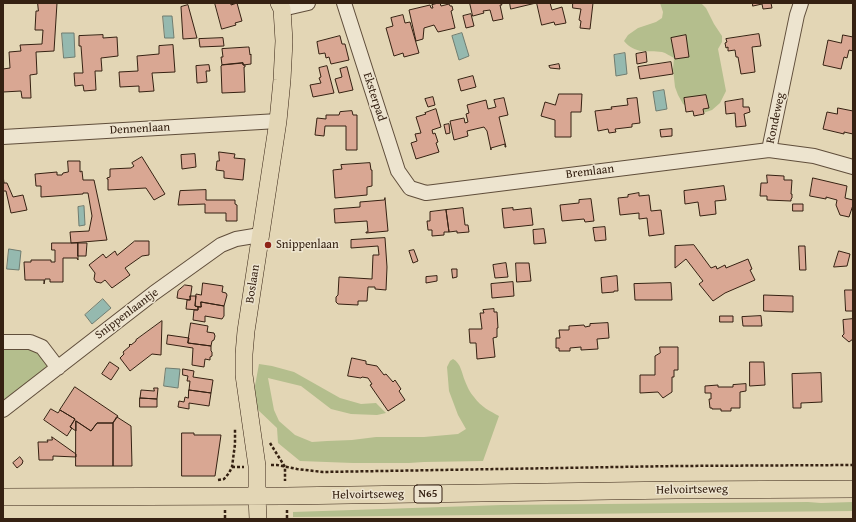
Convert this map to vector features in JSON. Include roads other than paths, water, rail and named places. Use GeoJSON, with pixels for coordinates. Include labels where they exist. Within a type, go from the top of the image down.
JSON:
{"type":"FeatureCollection","features":[{"type":"Feature","properties":{"kind":"main road","name":"Boslaan"},"geometry":{"type":"LineString","coordinates":[[258,519],[257,466],[244,375],[244,354],[246,331],[278,121],[284,41],[280,6]]}},
{"type":"Feature","properties":{"kind":"main road","name":"Helvoirtseweg"},"geometry":{"type":"LineString","coordinates":[[3,497],[257,496],[853,489]]}},
{"type":"Feature","properties":{"kind":"street"},"geometry":{"type":"LineString","coordinates":[[280,6],[308,3]]}},
{"type":"Feature","properties":{"kind":"street","name":"Eksterpad"},"geometry":{"type":"LineString","coordinates":[[344,3],[398,171],[410,188]]}},
{"type":"Feature","properties":{"kind":"street","name":"Rondeweg"},"geometry":{"type":"LineString","coordinates":[[801,3],[797,15],[769,150],[814,156],[853,167]]}},
{"type":"Feature","properties":{"kind":"street","name":"Dennenlaan"},"geometry":{"type":"LineString","coordinates":[[3,137],[278,121]]}},
{"type":"Feature","properties":{"kind":"street","name":"Bremlaan"},"geometry":{"type":"LineString","coordinates":[[410,188],[426,193],[769,150]]}},
{"type":"Feature","properties":{"kind":"street","name":"Snippenlaantje"},"geometry":{"type":"LineString","coordinates":[[3,410],[154,293],[221,245],[236,239],[254,236],[260,237]]}},
{"type":"Feature","properties":{"kind":"street"},"geometry":{"type":"LineString","coordinates":[[3,342],[30,342],[42,347],[58,368]]}},
{"type":"Feature","properties":{"kind":"water"},"geometry":{"type":"Polygon","coordinates":[[[163,16],[172,16],[174,38],[165,38],[163,16]]]}},
{"type":"Feature","properties":{"kind":"water"},"geometry":{"type":"Polygon","coordinates":[[[62,33],[74,33],[75,57],[64,58],[62,33]]]}},
{"type":"Feature","properties":{"kind":"water"},"geometry":{"type":"Polygon","coordinates":[[[462,33],[469,56],[459,60],[452,36],[462,33]]]}},
{"type":"Feature","properties":{"kind":"water"},"geometry":{"type":"Polygon","coordinates":[[[625,53],[627,74],[616,76],[614,55],[625,53]]]}},
{"type":"Feature","properties":{"kind":"water"},"geometry":{"type":"Polygon","coordinates":[[[664,90],[667,109],[656,111],[653,92],[664,90]]]}},
{"type":"Feature","properties":{"kind":"water"},"geometry":{"type":"Polygon","coordinates":[[[84,206],[85,225],[79,226],[78,207],[84,206]]]}},
{"type":"Feature","properties":{"kind":"water"},"geometry":{"type":"Polygon","coordinates":[[[9,249],[21,251],[19,270],[7,269],[9,249]]]}},
{"type":"Feature","properties":{"kind":"water"},"geometry":{"type":"Polygon","coordinates":[[[103,299],[111,308],[92,324],[85,315],[103,299]]]}},
{"type":"Feature","properties":{"kind":"water"},"geometry":{"type":"Polygon","coordinates":[[[166,368],[180,369],[178,388],[164,386],[166,368]]]}},
{"type":"Feature","properties":{"kind":"place","name":"Snippenlaan"},"geometry":{"type":"Point","coordinates":[268,245]}}]}
